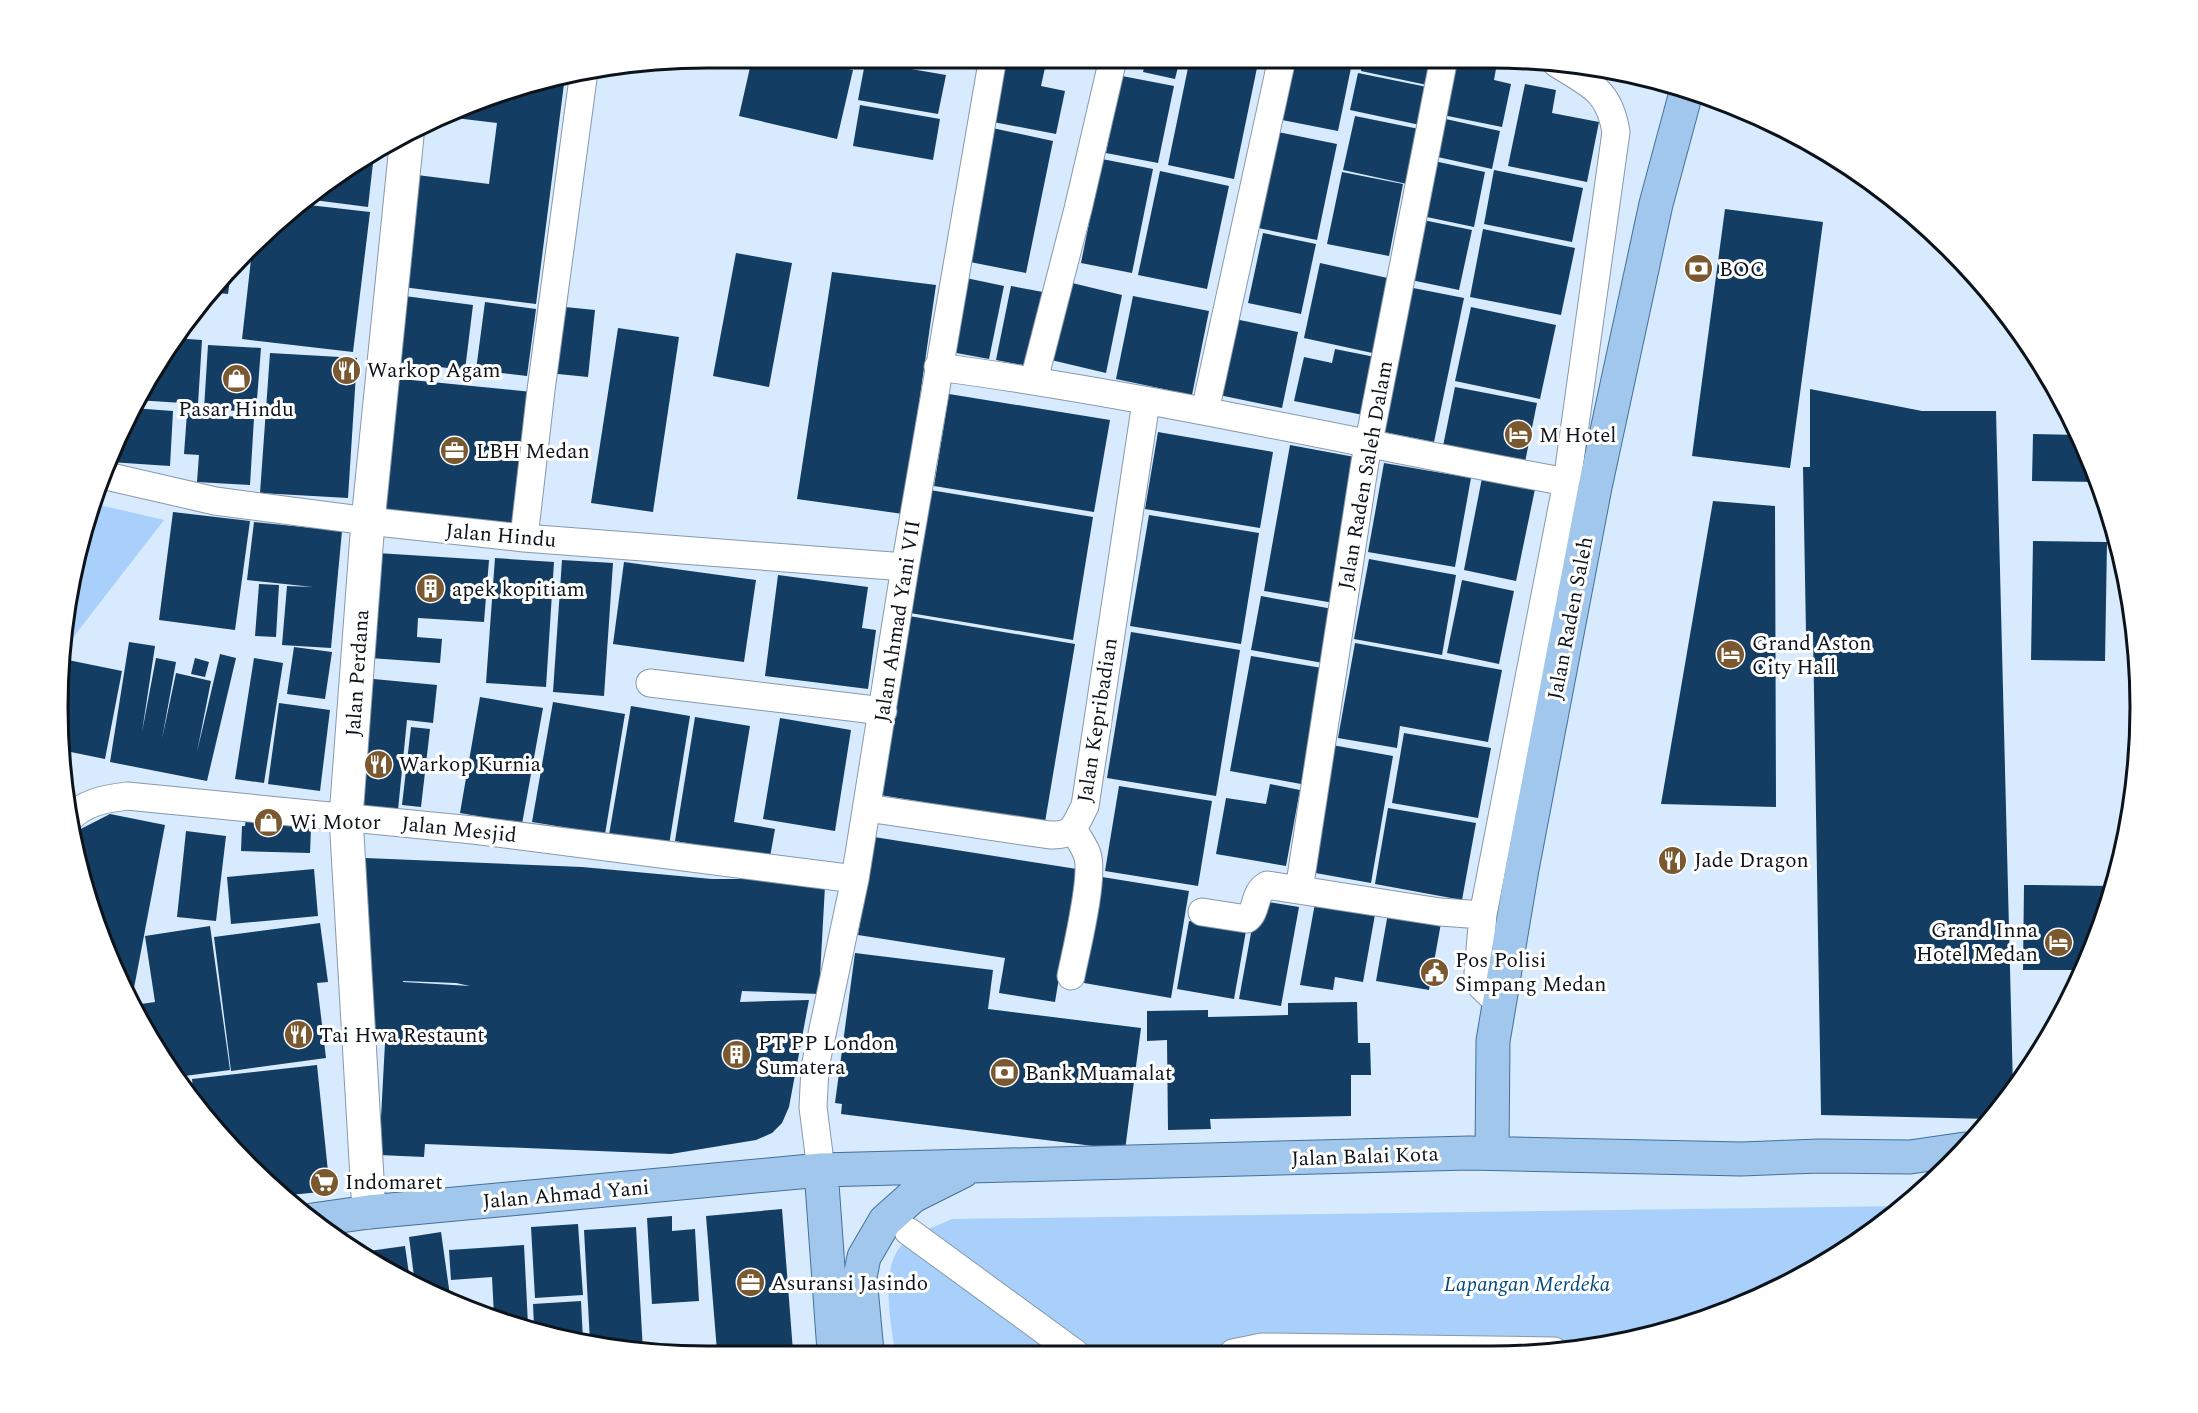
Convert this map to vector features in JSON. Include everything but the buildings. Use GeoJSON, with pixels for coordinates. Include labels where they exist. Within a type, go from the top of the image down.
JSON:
{"type":"FeatureCollection","features":[{"type":"Feature","properties":{"kind":"main road","name":"Jalan Raden Saleh"},"geometry":{"type":"LineString","coordinates":[[1492,1153],[1492,1062],[1499,1003],[1507,867],[1581,485],[1685,97]]}},
{"type":"Feature","properties":{"kind":"main road","name":"Jalan Perdana"},"geometry":{"type":"LineString","coordinates":[[369,1212],[346,817],[368,521],[406,143]]}},
{"type":"Feature","properties":{"kind":"main road","name":"Jalan Balai Kota"},"geometry":{"type":"LineString","coordinates":[[821,1170],[1492,1153],[1741,1159],[1820,1156],[1910,1157],[1950,1151]]}},
{"type":"Feature","properties":{"kind":"main road"},"geometry":{"type":"LineString","coordinates":[[866,1346],[860,1277],[864,1257],[885,1221],[913,1196],[973,1166]]}},
{"type":"Feature","properties":{"kind":"main road","name":"Jalan Ahmad Yani"},"geometry":{"type":"LineString","coordinates":[[325,1218],[369,1212],[821,1170]]}},
{"type":"Feature","properties":{"kind":"main road"},"geometry":{"type":"LineString","coordinates":[[821,1170],[834,1346]]}},
{"type":"Feature","properties":{"kind":"street","name":"Jalan Ahmad Yani VII"},"geometry":{"type":"LineString","coordinates":[[821,1170],[813,1107],[815,1067],[855,879],[904,567],[991,68]]}},
{"type":"Feature","properties":{"kind":"street"},"geometry":{"type":"LineString","coordinates":[[1034,380],[1078,209],[1111,68]]}},
{"type":"Feature","properties":{"kind":"street"},"geometry":{"type":"LineString","coordinates":[[1205,411],[1280,68]]}},
{"type":"Feature","properties":{"kind":"street","name":"Jalan Raden Saleh Dalam"},"geometry":{"type":"LineString","coordinates":[[1299,890],[1368,444],[1442,68]]}},
{"type":"Feature","properties":{"kind":"street"},"geometry":{"type":"LineString","coordinates":[[938,368],[1034,380],[1205,411],[1581,485],[1616,132],[1613,113],[1605,98],[1592,86],[1571,73]]}},
{"type":"Feature","properties":{"kind":"street"},"geometry":{"type":"LineString","coordinates":[[524,538],[541,390],[583,80]]}},
{"type":"Feature","properties":{"kind":"street","name":"Jalan Kepribadian"},"geometry":{"type":"LineString","coordinates":[[867,808],[1050,835],[1060,836],[1073,830],[1085,806],[1146,402]]}},
{"type":"Feature","properties":{"kind":"street","name":"Jalan Hindu"},"geometry":{"type":"LineString","coordinates":[[110,477],[214,501],[368,521],[524,538],[904,567]]}},
{"type":"Feature","properties":{"kind":"street"},"geometry":{"type":"LineString","coordinates":[[650,683],[883,711]]}},
{"type":"Feature","properties":{"kind":"street","name":"Jalan Mesjid"},"geometry":{"type":"LineString","coordinates":[[77,812],[99,801],[127,796],[473,830],[855,879]]}},
{"type":"Feature","properties":{"kind":"street"},"geometry":{"type":"LineString","coordinates":[[1071,976],[1086,899],[1089,868],[1088,855],[1073,830]]}},
{"type":"Feature","properties":{"kind":"street"},"geometry":{"type":"LineString","coordinates":[[1499,1003],[1481,986],[1478,973],[1483,915],[1507,867]]}},
{"type":"Feature","properties":{"kind":"street"},"geometry":{"type":"LineString","coordinates":[[1202,912],[1247,919],[1250,917],[1258,893],[1267,885],[1440,912],[1483,915]]}},
{"type":"Feature","properties":{"kind":"street"},"geometry":{"type":"LineString","coordinates":[[908,1232],[1065,1346]]}},
{"type":"Feature","properties":{"kind":"green space"},"geometry":{"type":"Polygon","coordinates":[[[100,505],[164,520],[71,640],[80,582],[100,505]]]}},
{"type":"Feature","properties":{"kind":"green space","name":"Lapangan Merdeka"},"geometry":{"type":"Polygon","coordinates":[[[1889,1206],[1847,1238],[1811,1260],[1736,1297],[1657,1324],[1575,1340],[1492,1346],[894,1346],[888,1294],[892,1263],[897,1251],[911,1237],[952,1219],[1889,1206]]]}},
{"type":"Feature","properties":{"kind":"place","name":"BOC"},"geometry":{"type":"Point","coordinates":[1698,269]}},
{"type":"Feature","properties":{"kind":"place","name":"Warkop Agam"},"geometry":{"type":"Point","coordinates":[346,370]}},
{"type":"Feature","properties":{"kind":"place","name":"Pasar Hindu"},"geometry":{"type":"Point","coordinates":[236,378]}},
{"type":"Feature","properties":{"kind":"place","name":"M Hotel"},"geometry":{"type":"Point","coordinates":[1518,435]}},
{"type":"Feature","properties":{"kind":"place","name":"LBH Medan"},"geometry":{"type":"Point","coordinates":[455,451]}},
{"type":"Feature","properties":{"kind":"place","name":"apek kopitiam"},"geometry":{"type":"Point","coordinates":[431,589]}},
{"type":"Feature","properties":{"kind":"place","name":"Grand Aston City Hall"},"geometry":{"type":"Point","coordinates":[1731,655]}},
{"type":"Feature","properties":{"kind":"place","name":"Warkop Kurnia"},"geometry":{"type":"Point","coordinates":[378,764]}},
{"type":"Feature","properties":{"kind":"place","name":"Wi Motor"},"geometry":{"type":"Point","coordinates":[269,822]}},
{"type":"Feature","properties":{"kind":"place","name":"Jade Dragon"},"geometry":{"type":"Point","coordinates":[1673,860]}},
{"type":"Feature","properties":{"kind":"place","name":"Grand Inna Hotel Medan"},"geometry":{"type":"Point","coordinates":[2059,942]}},
{"type":"Feature","properties":{"kind":"place","name":"Pos Polisi Simpang Medan"},"geometry":{"type":"Point","coordinates":[1434,972]}},
{"type":"Feature","properties":{"kind":"place","name":"Tai Hwa Restaunt"},"geometry":{"type":"Point","coordinates":[298,1035]}},
{"type":"Feature","properties":{"kind":"place","name":"PT PP London Sumatera"},"geometry":{"type":"Point","coordinates":[737,1055]}},
{"type":"Feature","properties":{"kind":"place","name":"Bank Muamalat"},"geometry":{"type":"Point","coordinates":[1004,1073]}},
{"type":"Feature","properties":{"kind":"place","name":"Indomaret"},"geometry":{"type":"Point","coordinates":[324,1182]}},
{"type":"Feature","properties":{"kind":"place","name":"Asuransi Jasindo"},"geometry":{"type":"Point","coordinates":[750,1283]}}]}
